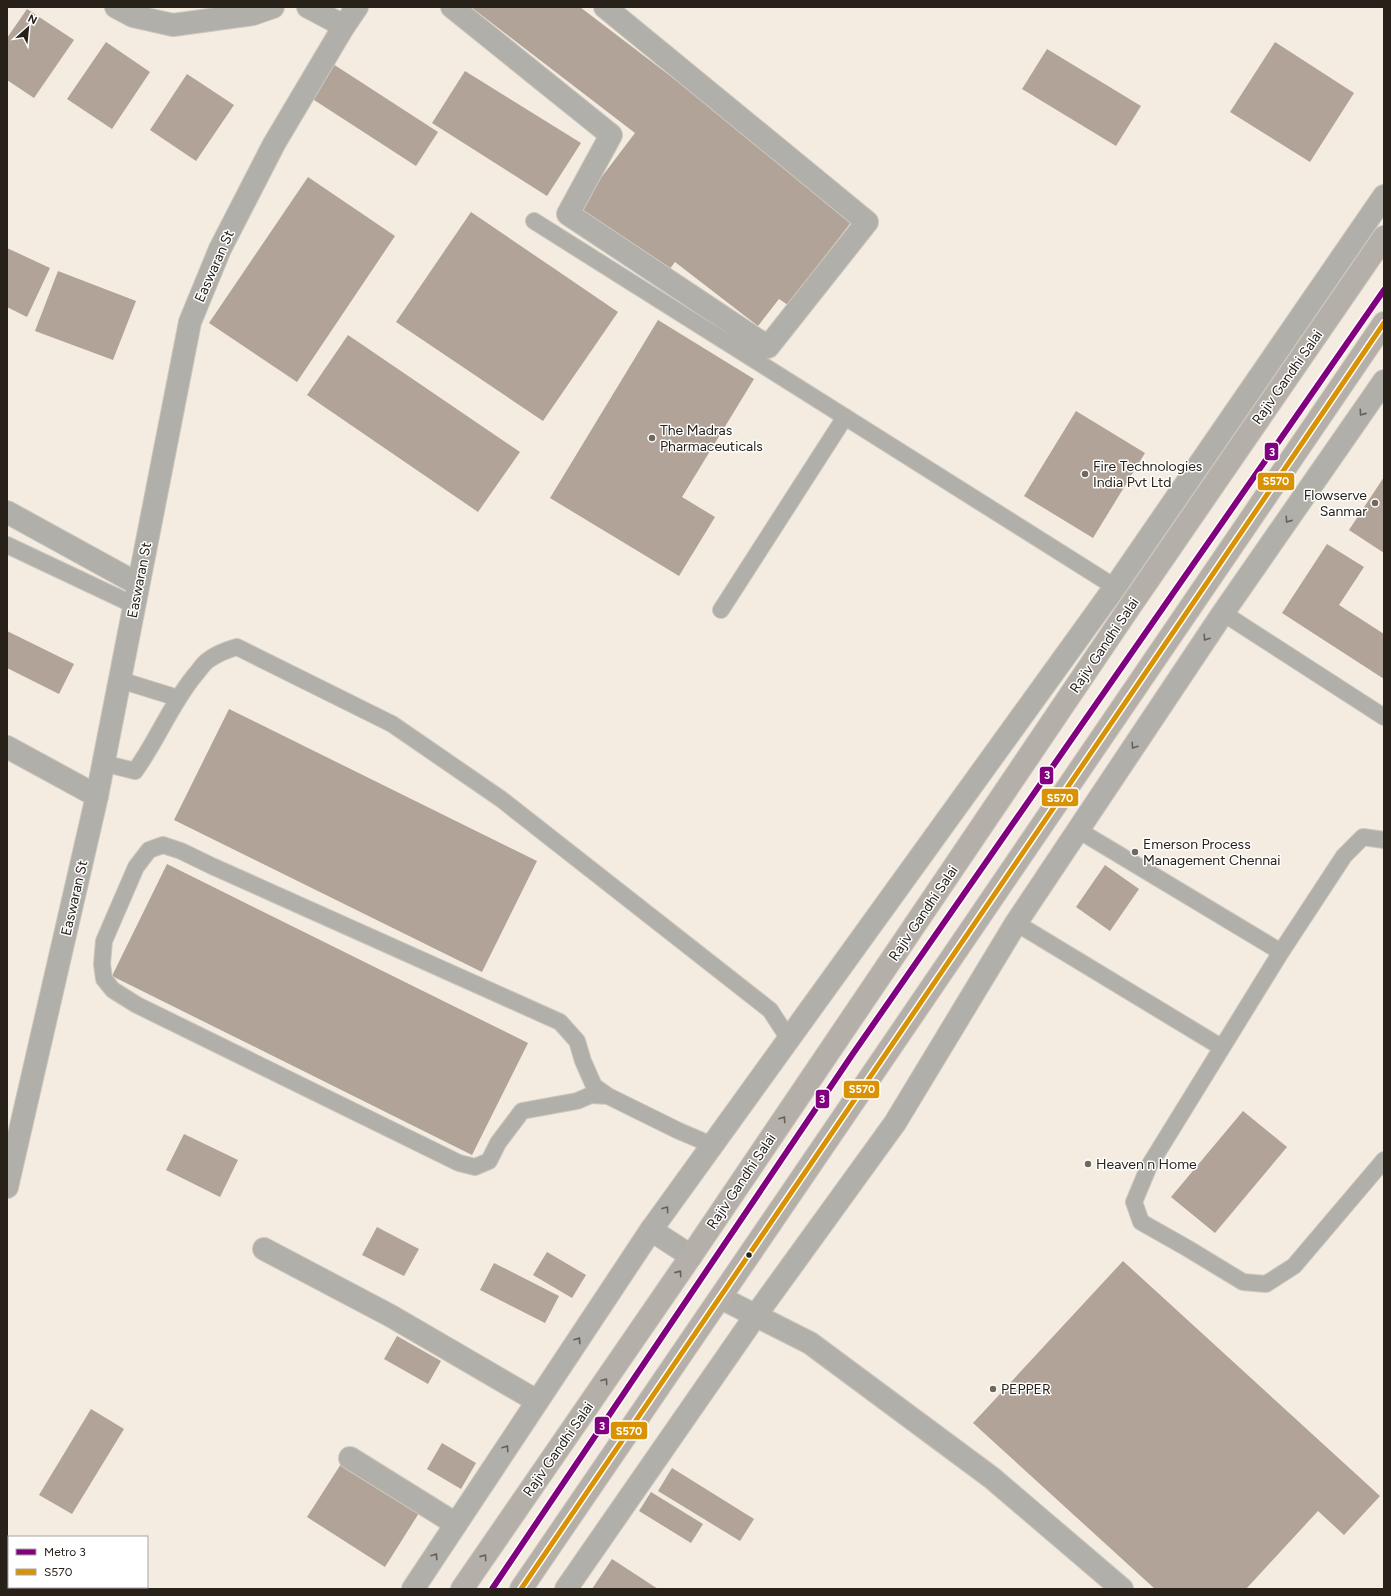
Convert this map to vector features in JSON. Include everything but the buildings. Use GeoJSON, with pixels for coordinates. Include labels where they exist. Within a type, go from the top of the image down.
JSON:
{"type":"FeatureCollection","features":[{"type":"Feature","properties":{"kind":"main road","name":"Rajiv Gandhi Salai"},"geometry":{"type":"LineString","coordinates":[[462,1589],[691,1256],[1129,608],[1384,237]]}},
{"type":"Feature","properties":{"kind":"main road"},"geometry":{"type":"LineString","coordinates":[[521,1589],[721,1298],[1160,648],[1384,323]]}},
{"type":"Feature","properties":{"kind":"street"},"geometry":{"type":"LineString","coordinates":[[116,7],[133,16],[173,25],[253,14],[273,7]]}},
{"type":"Feature","properties":{"kind":"street"},"geometry":{"type":"LineString","coordinates":[[308,7],[344,26]]}},
{"type":"Feature","properties":{"kind":"street","name":"Easwaran St"},"geometry":{"type":"LineString","coordinates":[[7,1187],[97,796],[190,322],[220,249],[274,144],[344,26],[357,7]]}},
{"type":"Feature","properties":{"kind":"street"},"geometry":{"type":"LineString","coordinates":[[452,7],[611,135],[568,214],[768,347],[867,222],[605,7]]}},
{"type":"Feature","properties":{"kind":"street"},"geometry":{"type":"LineString","coordinates":[[413,1589],[651,1230],[1115,588],[1384,196]]}},
{"type":"Feature","properties":{"kind":"street"},"geometry":{"type":"LineString","coordinates":[[566,1589],[756,1315],[895,1123],[1016,923],[1223,613],[1384,381]]}},
{"type":"Feature","properties":{"kind":"street"},"geometry":{"type":"LineString","coordinates":[[7,512],[138,584]]}},
{"type":"Feature","properties":{"kind":"street"},"geometry":{"type":"LineString","coordinates":[[7,748],[97,796]]}},
{"type":"Feature","properties":{"kind":"street"},"geometry":{"type":"LineString","coordinates":[[651,1230],[691,1256]]}},
{"type":"Feature","properties":{"kind":"street"},"geometry":{"type":"LineString","coordinates":[[264,1249],[391,1316],[537,1401]]}},
{"type":"Feature","properties":{"kind":"street"},"geometry":{"type":"LineString","coordinates":[[721,1298],[810,1343],[992,1478],[1122,1589]]}},
{"type":"Feature","properties":{"kind":"street"},"geometry":{"type":"LineString","coordinates":[[350,1458],[456,1524]]}},
{"type":"Feature","properties":{"kind":"lane"},"geometry":{"type":"LineString","coordinates":[[534,221],[1115,588]]}},
{"type":"Feature","properties":{"kind":"lane"},"geometry":{"type":"LineString","coordinates":[[720,610],[845,417]]}},
{"type":"Feature","properties":{"kind":"lane"},"geometry":{"type":"LineString","coordinates":[[7,545],[134,605]]}},
{"type":"Feature","properties":{"kind":"lane"},"geometry":{"type":"LineString","coordinates":[[1223,613],[1384,716]]}},
{"type":"Feature","properties":{"kind":"lane"},"geometry":{"type":"LineString","coordinates":[[103,763],[135,771],[144,760],[184,689],[207,662],[222,651],[237,647],[392,724],[502,799],[770,1010],[789,1039]]}},
{"type":"Feature","properties":{"kind":"lane"},"geometry":{"type":"LineString","coordinates":[[120,680],[178,698]]}},
{"type":"Feature","properties":{"kind":"lane"},"geometry":{"type":"LineString","coordinates":[[1078,830],[1281,952]]}},
{"type":"Feature","properties":{"kind":"lane"},"geometry":{"type":"LineString","coordinates":[[1384,840],[1363,838],[1344,856],[1281,952],[1149,1166],[1134,1202],[1141,1222],[1243,1282],[1266,1284],[1294,1266],[1384,1160]]}},
{"type":"Feature","properties":{"kind":"lane"},"geometry":{"type":"LineString","coordinates":[[608,1096],[591,1095],[577,1102],[522,1111],[498,1143],[489,1161],[475,1167],[459,1163],[144,1009],[113,990],[104,979],[102,964],[104,941],[136,867],[149,850],[163,845],[181,851],[560,1022],[577,1041],[583,1061],[594,1086],[608,1096],[679,1131],[712,1145]]}},
{"type":"Feature","properties":{"kind":"lane"},"geometry":{"type":"LineString","coordinates":[[1016,923],[1222,1047]]}},
{"type":"Feature","properties":{"kind":"metro line","name":"3"},"geometry":{"type":"LineString","coordinates":[[492,1589],[852,1055],[1384,290]]}},
{"type":"Feature","properties":{"kind":"transit line","name":"S570"},"geometry":{"type":"LineString","coordinates":[[521,1589],[1384,323]]}},
{"type":"Feature","properties":{"kind":"place","name":"The Madras Pharmaceuticals"},"geometry":{"type":"Point","coordinates":[652,438]}},
{"type":"Feature","properties":{"kind":"place","name":"Fire Technologies India Pvt Ltd"},"geometry":{"type":"Point","coordinates":[1085,474]}},
{"type":"Feature","properties":{"kind":"place","name":"Flowserve Sanmar"},"geometry":{"type":"Point","coordinates":[1375,503]}},
{"type":"Feature","properties":{"kind":"place","name":"Emerson Process Management Chennai"},"geometry":{"type":"Point","coordinates":[1135,852]}},
{"type":"Feature","properties":{"kind":"place","name":"Heaven n Home"},"geometry":{"type":"Point","coordinates":[1088,1164]}},
{"type":"Feature","properties":{"kind":"place","name":"PEPPER"},"geometry":{"type":"Point","coordinates":[993,1389]}}]}
